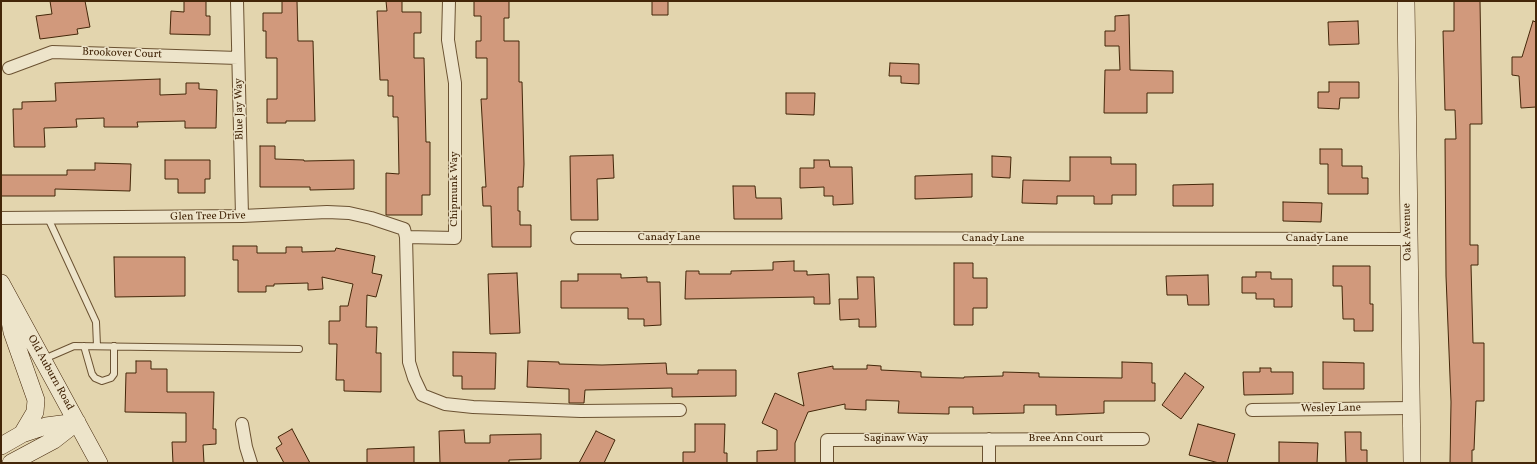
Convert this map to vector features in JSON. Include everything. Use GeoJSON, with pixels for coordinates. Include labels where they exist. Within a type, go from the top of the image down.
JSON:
{"type":"FeatureCollection","features":[{"type":"Feature","properties":{"kind":"main road","name":"Oak Avenue"},"geometry":{"type":"LineString","coordinates":[[1406,1],[1412,463]]}},
{"type":"Feature","properties":{"kind":"main road","name":"Old Auburn Road"},"geometry":{"type":"LineString","coordinates":[[3,286],[99,463]]}},
{"type":"Feature","properties":{"kind":"main road"},"geometry":{"type":"LineString","coordinates":[[3,286],[12,332],[36,400],[35,412],[22,434]]}},
{"type":"Feature","properties":{"kind":"main road"},"geometry":{"type":"LineString","coordinates":[[1,446],[22,434],[46,426],[77,422]]}},
{"type":"Feature","properties":{"kind":"main road"},"geometry":{"type":"LineString","coordinates":[[11,463],[54,440],[77,422]]}},
{"type":"Feature","properties":{"kind":"street","name":"Blue Jay Way"},"geometry":{"type":"LineString","coordinates":[[237,1],[242,216]]}},
{"type":"Feature","properties":{"kind":"street","name":"Chipmunk Way"},"geometry":{"type":"LineString","coordinates":[[406,236],[455,238],[455,83],[448,40],[449,1]]}},
{"type":"Feature","properties":{"kind":"street","name":"Brookover Court"},"geometry":{"type":"LineString","coordinates":[[9,68],[52,52],[238,58]]}},
{"type":"Feature","properties":{"kind":"street","name":"Glen Tree Drive"},"geometry":{"type":"LineString","coordinates":[[1,218],[242,216],[327,212],[349,213],[404,229],[406,236]]}},
{"type":"Feature","properties":{"kind":"street"},"geometry":{"type":"LineString","coordinates":[[406,236],[409,362],[422,396],[445,404],[473,407],[581,411],[680,410]]}},
{"type":"Feature","properties":{"kind":"street","name":"Canady Lane"},"geometry":{"type":"LineString","coordinates":[[577,238],[1408,239]]}},
{"type":"Feature","properties":{"kind":"street","name":"Wesley Lane"},"geometry":{"type":"LineString","coordinates":[[1252,410],[1411,408]]}},
{"type":"Feature","properties":{"kind":"street"},"geometry":{"type":"LineString","coordinates":[[242,424],[246,447],[251,463]]}},
{"type":"Feature","properties":{"kind":"street"},"geometry":{"type":"LineString","coordinates":[[989,439],[989,463]]}},
{"type":"Feature","properties":{"kind":"street","name":"Bree Ann Court"},"geometry":{"type":"LineString","coordinates":[[989,439],[1143,439]]}},
{"type":"Feature","properties":{"kind":"street","name":"Saginaw Way"},"geometry":{"type":"LineString","coordinates":[[827,463],[827,440],[989,439]]}},
{"type":"Feature","properties":{"kind":"lane"},"geometry":{"type":"LineString","coordinates":[[48,218],[96,322],[97,346]]}},
{"type":"Feature","properties":{"kind":"lane"},"geometry":{"type":"LineString","coordinates":[[42,360],[74,346],[299,349]]}},
{"type":"Feature","properties":{"kind":"lane"},"geometry":{"type":"LineString","coordinates":[[84,346],[92,374],[95,378],[102,381],[111,378],[114,374],[114,346]]}},
{"type":"Feature","properties":{"kind":"building"},"geometry":{"type":"Polygon","coordinates":[[[50,1],[85,1],[90,27],[77,29],[78,34],[40,39],[36,16],[52,14],[50,1]]]}},
{"type":"Feature","properties":{"kind":"building"},"geometry":{"type":"Polygon","coordinates":[[[184,1],[206,1],[206,16],[210,16],[210,35],[170,34],[171,11],[184,12],[184,1]]]}},
{"type":"Feature","properties":{"kind":"building"},"geometry":{"type":"Polygon","coordinates":[[[282,1],[297,1],[298,41],[313,41],[315,121],[286,121],[286,123],[267,123],[267,99],[277,99],[277,58],[266,58],[266,31],[263,31],[263,13],[282,13],[282,1]]]}},
{"type":"Feature","properties":{"kind":"building"},"geometry":{"type":"Polygon","coordinates":[[[386,1],[402,1],[402,12],[421,12],[421,33],[414,33],[414,58],[424,58],[426,142],[430,142],[430,195],[422,195],[422,215],[386,215],[386,173],[399,174],[398,117],[393,117],[393,96],[388,96],[388,80],[380,80],[377,11],[387,11],[386,1]]]}},
{"type":"Feature","properties":{"kind":"building"},"geometry":{"type":"Polygon","coordinates":[[[474,1],[509,1],[509,18],[504,18],[504,41],[519,41],[519,82],[522,82],[524,164],[523,187],[518,187],[518,211],[520,211],[520,225],[531,225],[531,247],[492,247],[491,206],[483,206],[482,187],[486,187],[481,99],[487,99],[487,58],[476,58],[476,41],[481,41],[481,16],[474,16],[474,1]]]}},
{"type":"Feature","properties":{"kind":"building"},"geometry":{"type":"Polygon","coordinates":[[[652,1],[668,1],[668,15],[652,15],[652,1]]]}},
{"type":"Feature","properties":{"kind":"building"},"geometry":{"type":"Polygon","coordinates":[[[1454,1],[1480,1],[1482,124],[1470,124],[1470,245],[1478,245],[1478,265],[1471,265],[1473,343],[1484,343],[1484,401],[1476,401],[1472,463],[1450,463],[1451,402],[1446,276],[1445,139],[1456,139],[1455,110],[1445,110],[1443,31],[1454,31],[1454,1]]]}},
{"type":"Feature","properties":{"kind":"building"},"geometry":{"type":"Polygon","coordinates":[[[1129,15],[1130,70],[1173,71],[1173,93],[1147,93],[1147,113],[1104,113],[1105,70],[1120,70],[1119,46],[1105,46],[1105,31],[1115,31],[1115,16],[1129,15]]]}},
{"type":"Feature","properties":{"kind":"building"},"geometry":{"type":"Polygon","coordinates":[[[1358,21],[1359,44],[1329,45],[1328,22],[1358,21]]]}},
{"type":"Feature","properties":{"kind":"building"},"geometry":{"type":"Polygon","coordinates":[[[1533,21],[1536,22],[1536,107],[1521,108],[1519,76],[1512,75],[1512,57],[1522,57],[1533,21]]]}},
{"type":"Feature","properties":{"kind":"building"},"geometry":{"type":"Polygon","coordinates":[[[890,63],[919,64],[919,84],[901,83],[901,76],[889,76],[890,63]]]}},
{"type":"Feature","properties":{"kind":"building"},"geometry":{"type":"Polygon","coordinates":[[[160,79],[160,95],[186,94],[186,83],[199,83],[199,89],[217,90],[216,128],[185,128],[185,121],[137,122],[138,127],[104,127],[104,118],[76,119],[77,127],[44,128],[45,147],[14,147],[13,109],[22,109],[22,102],[56,101],[55,83],[160,79]]]}},
{"type":"Feature","properties":{"kind":"building"},"geometry":{"type":"Polygon","coordinates":[[[1329,82],[1359,82],[1359,98],[1340,98],[1339,109],[1318,108],[1318,92],[1329,92],[1329,82]]]}},
{"type":"Feature","properties":{"kind":"building"},"geometry":{"type":"Polygon","coordinates":[[[786,93],[815,93],[814,115],[786,114],[786,93]]]}},
{"type":"Feature","properties":{"kind":"building"},"geometry":{"type":"Polygon","coordinates":[[[260,146],[275,146],[275,159],[304,161],[354,160],[354,189],[310,190],[310,187],[260,187],[260,146]]]}},
{"type":"Feature","properties":{"kind":"building"},"geometry":{"type":"Polygon","coordinates":[[[1320,149],[1342,149],[1342,166],[1362,166],[1362,178],[1368,178],[1368,194],[1328,194],[1328,164],[1320,164],[1320,149]]]}},
{"type":"Feature","properties":{"kind":"building"},"geometry":{"type":"Polygon","coordinates":[[[613,155],[614,178],[597,179],[598,220],[571,220],[570,156],[613,155]]]}},
{"type":"Feature","properties":{"kind":"building"},"geometry":{"type":"Polygon","coordinates":[[[992,156],[1011,157],[1010,178],[992,177],[992,156]]]}},
{"type":"Feature","properties":{"kind":"building"},"geometry":{"type":"Polygon","coordinates":[[[1070,157],[1111,157],[1111,164],[1136,164],[1136,195],[1112,195],[1112,204],[1094,204],[1094,196],[1057,196],[1057,204],[1022,203],[1023,180],[1070,181],[1070,157]]]}},
{"type":"Feature","properties":{"kind":"building"},"geometry":{"type":"Polygon","coordinates":[[[165,160],[210,160],[210,179],[205,179],[205,193],[178,193],[178,179],[165,179],[165,160]]]}},
{"type":"Feature","properties":{"kind":"building"},"geometry":{"type":"Polygon","coordinates":[[[814,160],[829,160],[830,167],[852,167],[853,204],[833,205],[833,196],[824,196],[824,187],[800,188],[800,168],[814,168],[814,160]]]}},
{"type":"Feature","properties":{"kind":"building"},"geometry":{"type":"Polygon","coordinates":[[[95,163],[131,164],[130,191],[55,189],[55,196],[1,196],[1,175],[67,175],[67,170],[95,170],[95,163]]]}},
{"type":"Feature","properties":{"kind":"building"},"geometry":{"type":"Polygon","coordinates":[[[972,174],[972,197],[915,199],[915,176],[972,174]]]}},
{"type":"Feature","properties":{"kind":"building"},"geometry":{"type":"Polygon","coordinates":[[[1213,184],[1213,206],[1173,206],[1173,185],[1213,184]]]}},
{"type":"Feature","properties":{"kind":"building"},"geometry":{"type":"Polygon","coordinates":[[[733,186],[755,186],[756,198],[781,198],[782,219],[734,219],[733,186]]]}},
{"type":"Feature","properties":{"kind":"building"},"geometry":{"type":"Polygon","coordinates":[[[1283,202],[1322,203],[1321,222],[1283,221],[1283,202]]]}},
{"type":"Feature","properties":{"kind":"building"},"geometry":{"type":"Polygon","coordinates":[[[233,246],[257,246],[257,253],[286,253],[286,247],[302,247],[302,252],[335,251],[336,248],[375,256],[372,273],[382,275],[376,297],[367,295],[366,327],[377,327],[376,353],[381,353],[381,392],[344,391],[344,380],[336,380],[337,344],[329,344],[329,321],[340,321],[340,306],[348,306],[353,284],[322,277],[323,289],[308,290],[308,283],[274,284],[274,286],[266,286],[266,292],[238,292],[238,260],[233,260],[233,246]]]}},
{"type":"Feature","properties":{"kind":"building"},"geometry":{"type":"Polygon","coordinates":[[[114,257],[185,257],[185,296],[115,297],[114,257]]]}},
{"type":"Feature","properties":{"kind":"building"},"geometry":{"type":"Polygon","coordinates":[[[794,261],[794,271],[807,271],[807,275],[829,274],[830,304],[814,304],[814,297],[685,299],[686,271],[699,271],[699,274],[731,274],[731,271],[773,270],[773,262],[794,261]]]}},
{"type":"Feature","properties":{"kind":"building"},"geometry":{"type":"Polygon","coordinates":[[[954,263],[973,263],[973,278],[987,278],[987,308],[973,308],[973,325],[954,325],[954,263]]]}},
{"type":"Feature","properties":{"kind":"building"},"geometry":{"type":"Polygon","coordinates":[[[1333,266],[1370,266],[1370,304],[1373,304],[1373,331],[1354,331],[1354,319],[1343,319],[1342,286],[1333,286],[1333,266]]]}},
{"type":"Feature","properties":{"kind":"building"},"geometry":{"type":"Polygon","coordinates":[[[1256,272],[1271,272],[1271,279],[1292,279],[1292,307],[1274,307],[1274,299],[1256,299],[1256,293],[1242,293],[1242,277],[1256,277],[1256,272]]]}},
{"type":"Feature","properties":{"kind":"building"},"geometry":{"type":"Polygon","coordinates":[[[517,273],[520,333],[490,334],[488,274],[517,273]]]}},
{"type":"Feature","properties":{"kind":"building"},"geometry":{"type":"Polygon","coordinates":[[[578,274],[621,274],[621,278],[647,277],[647,282],[660,282],[661,325],[644,326],[644,319],[628,319],[628,308],[561,308],[561,281],[578,281],[578,274]]]}},
{"type":"Feature","properties":{"kind":"building"},"geometry":{"type":"Polygon","coordinates":[[[1208,275],[1209,305],[1188,305],[1187,295],[1167,295],[1166,276],[1208,275]]]}},
{"type":"Feature","properties":{"kind":"building"},"geometry":{"type":"Polygon","coordinates":[[[857,277],[874,277],[876,327],[859,327],[859,319],[840,320],[839,299],[858,299],[857,277]]]}},
{"type":"Feature","properties":{"kind":"building"},"geometry":{"type":"Polygon","coordinates":[[[453,352],[496,353],[495,389],[462,389],[462,376],[453,376],[453,352]]]}},
{"type":"Feature","properties":{"kind":"building"},"geometry":{"type":"Polygon","coordinates":[[[136,361],[151,361],[151,369],[167,369],[167,392],[214,392],[213,429],[216,429],[216,444],[203,445],[204,463],[173,463],[172,442],[186,442],[186,413],[125,412],[126,373],[136,373],[136,361]]]}},
{"type":"Feature","properties":{"kind":"building"},"geometry":{"type":"Polygon","coordinates":[[[528,361],[559,362],[559,364],[602,365],[666,363],[667,374],[698,374],[698,370],[736,370],[736,396],[672,397],[672,388],[585,390],[584,403],[569,403],[569,389],[527,387],[528,361]]]}},
{"type":"Feature","properties":{"kind":"building"},"geometry":{"type":"Polygon","coordinates":[[[1122,362],[1152,363],[1152,383],[1155,383],[1155,401],[1104,401],[1104,413],[1056,415],[1056,405],[1024,405],[1024,413],[973,414],[973,407],[949,407],[949,414],[898,413],[899,401],[866,400],[866,410],[845,409],[845,404],[808,412],[795,443],[795,463],[757,463],[757,451],[777,450],[777,430],[762,423],[775,393],[804,406],[798,373],[833,366],[833,369],[867,369],[867,365],[881,366],[881,370],[921,372],[921,377],[964,378],[1003,376],[1003,372],[1039,373],[1039,377],[1122,378],[1122,362]]]}},
{"type":"Feature","properties":{"kind":"building"},"geometry":{"type":"Polygon","coordinates":[[[1323,362],[1364,363],[1364,389],[1323,389],[1323,362]]]}},
{"type":"Feature","properties":{"kind":"building"},"geometry":{"type":"Polygon","coordinates":[[[1260,368],[1271,368],[1271,372],[1293,372],[1293,394],[1244,395],[1243,372],[1260,372],[1260,368]]]}},
{"type":"Feature","properties":{"kind":"building"},"geometry":{"type":"Polygon","coordinates":[[[1185,373],[1204,387],[1181,419],[1162,405],[1185,373]]]}},
{"type":"Feature","properties":{"kind":"building"},"geometry":{"type":"Polygon","coordinates":[[[695,424],[725,424],[724,453],[727,453],[727,463],[683,463],[683,452],[695,452],[695,424]]]}},
{"type":"Feature","properties":{"kind":"building"},"geometry":{"type":"Polygon","coordinates":[[[1198,424],[1235,434],[1227,463],[1219,463],[1189,455],[1198,424]]]}},
{"type":"Feature","properties":{"kind":"building"},"geometry":{"type":"Polygon","coordinates":[[[292,429],[310,463],[284,463],[276,448],[282,444],[278,437],[292,429]]]}},
{"type":"Feature","properties":{"kind":"building"},"geometry":{"type":"Polygon","coordinates":[[[464,430],[465,443],[490,443],[490,435],[541,434],[541,459],[509,460],[509,463],[440,463],[439,431],[464,430]]]}},
{"type":"Feature","properties":{"kind":"building"},"geometry":{"type":"Polygon","coordinates":[[[596,431],[615,440],[604,463],[579,463],[596,431]]]}},
{"type":"Feature","properties":{"kind":"building"},"geometry":{"type":"Polygon","coordinates":[[[1345,432],[1361,432],[1361,450],[1367,450],[1367,463],[1346,463],[1345,432]]]}},
{"type":"Feature","properties":{"kind":"building"},"geometry":{"type":"Polygon","coordinates":[[[1279,442],[1318,443],[1317,463],[1279,463],[1279,442]]]}},
{"type":"Feature","properties":{"kind":"building"},"geometry":{"type":"Polygon","coordinates":[[[414,447],[414,463],[367,463],[367,449],[414,447]]]}}]}
